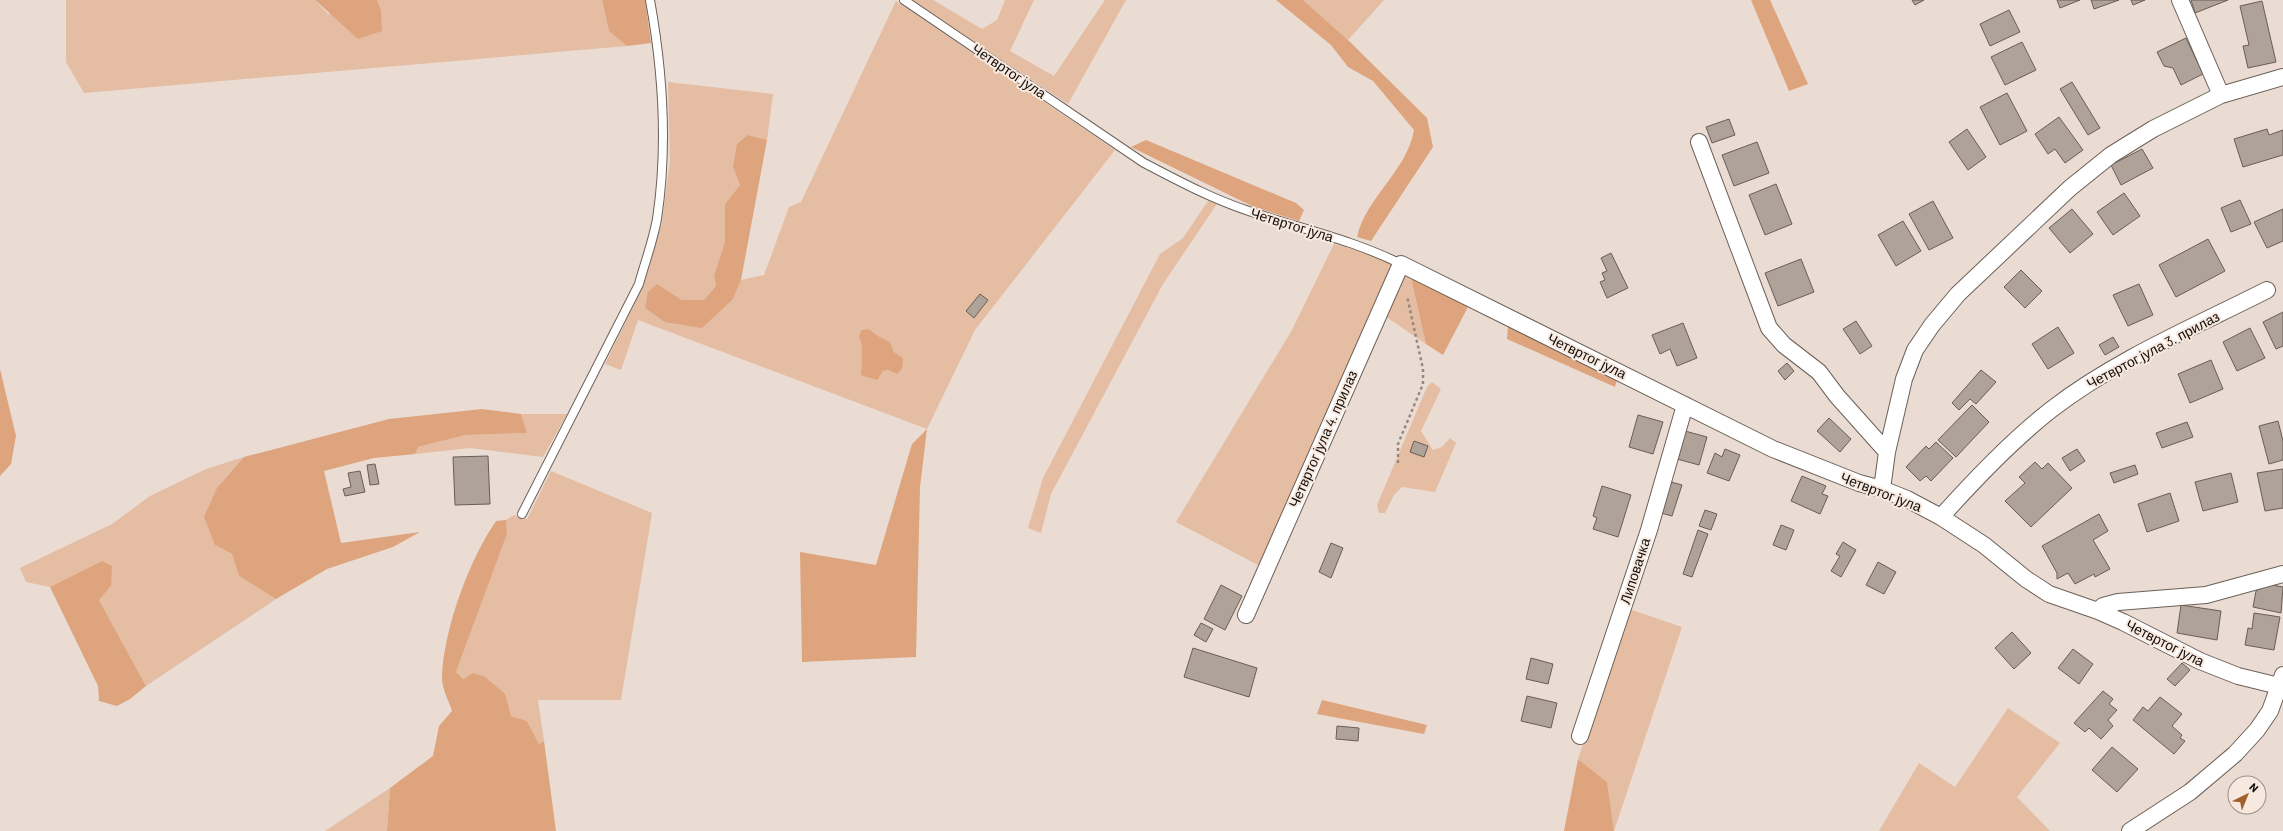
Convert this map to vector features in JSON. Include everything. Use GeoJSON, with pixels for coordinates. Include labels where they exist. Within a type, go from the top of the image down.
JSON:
{"type":"FeatureCollection","features":[{"type":"Feature","properties":{"kind":"street"},"geometry":{"type":"LineString","coordinates":[[2180,0],[2221,95]]}},
{"type":"Feature","properties":{"kind":"street"},"geometry":{"type":"LineString","coordinates":[[1882,489],[1887,452],[1904,379],[1915,350],[1932,325],[1958,294],[2064,194],[2111,155],[2153,129],[2221,95],[2283,77]]}},
{"type":"Feature","properties":{"kind":"street"},"geometry":{"type":"LineString","coordinates":[[1699,142],[1769,328],[1784,345],[1819,372],[1837,396],[1887,452]]}},
{"type":"Feature","properties":{"kind":"street","name":"Четвртог јула"},"geometry":{"type":"LineString","coordinates":[[1401,264],[1773,449],[1859,483],[1882,489],[1941,516],[1984,545],[2026,579],[2049,594],[2098,610],[2200,661],[2238,676],[2282,683]]}},
{"type":"Feature","properties":{"kind":"street","name":"Четвртог јула 4. прилаз"},"geometry":{"type":"LineString","coordinates":[[1246,615],[1401,264]]}},
{"type":"Feature","properties":{"kind":"street","name":"Четвртог јула 3. прилаз"},"geometry":{"type":"LineString","coordinates":[[1941,516],[2012,443],[2052,409],[2085,386],[2131,359],[2267,290]]}},
{"type":"Feature","properties":{"kind":"street","name":"Липовачка"},"geometry":{"type":"LineString","coordinates":[[1580,736],[1649,530],[1685,405]]}},
{"type":"Feature","properties":{"kind":"street"},"geometry":{"type":"LineString","coordinates":[[2098,610],[2103,606],[2118,602],[2206,595],[2283,574]]}},
{"type":"Feature","properties":{"kind":"street"},"geometry":{"type":"LineString","coordinates":[[2130,831],[2190,792],[2235,754],[2257,730],[2270,711],[2282,683]]}},
{"type":"Feature","properties":{"kind":"lane"},"geometry":{"type":"LineString","coordinates":[[522,514],[636,290],[650,248],[657,219],[663,159],[663,96],[650,0]]}},
{"type":"Feature","properties":{"kind":"lane","name":"Четвртог јула"},"geometry":{"type":"LineString","coordinates":[[904,0],[1144,163],[1184,184],[1233,205],[1369,248],[1401,264]]}},
{"type":"Feature","properties":{"kind":"path"},"geometry":{"type":"LineString","coordinates":[[1398,463],[1398,444],[1423,384],[1423,369],[1407,294]]}},
{"type":"Feature","properties":{"kind":"shaded area"},"geometry":{"type":"Polygon","coordinates":[[[66,0],[315,0],[328,14],[381,10],[377,0],[602,0],[609,31],[627,46],[84,93],[66,62],[66,0]]]}},
{"type":"Feature","properties":{"kind":"shaded area"},"geometry":{"type":"Polygon","coordinates":[[[315,0],[377,0],[381,10],[382,31],[358,39],[315,0]]]}},
{"type":"Feature","properties":{"kind":"shaded area"},"geometry":{"type":"Polygon","coordinates":[[[602,0],[645,0],[651,43],[627,46],[609,31],[602,0]]]}},
{"type":"Feature","properties":{"kind":"shaded area"},"geometry":{"type":"Polygon","coordinates":[[[911,0],[933,0],[982,29],[997,20],[1005,0],[1034,0],[1010,51],[1054,76],[1105,0],[1126,0],[1068,104],[911,0]]]}},
{"type":"Feature","properties":{"kind":"shaded area"},"geometry":{"type":"Polygon","coordinates":[[[1276,0],[1303,0],[1348,40],[1427,118],[1433,147],[1371,241],[1357,237],[1362,223],[1377,196],[1403,158],[1410,145],[1414,130],[1373,81],[1348,67],[1331,45],[1276,0]]]}},
{"type":"Feature","properties":{"kind":"shaded area"},"geometry":{"type":"Polygon","coordinates":[[[1303,0],[1384,0],[1348,40],[1303,0]]]}},
{"type":"Feature","properties":{"kind":"shaded area"},"geometry":{"type":"Polygon","coordinates":[[[1751,0],[1770,0],[1808,84],[1789,91],[1751,0]]]}},
{"type":"Feature","properties":{"kind":"shaded area"},"geometry":{"type":"Polygon","coordinates":[[[896,1],[1115,150],[975,330],[927,429],[638,320],[621,370],[605,364],[643,287],[662,223],[670,160],[668,82],[773,94],[767,140],[748,135],[733,167],[740,185],[725,204],[725,242],[714,275],[716,286],[704,300],[682,300],[657,284],[645,308],[733,299],[741,280],[764,275],[789,207],[801,202],[896,1]],[[869,329],[861,330],[859,336],[862,346],[861,375],[888,370],[897,374],[903,358],[894,352],[890,342],[878,336],[869,329]]]}},
{"type":"Feature","properties":{"kind":"shaded area"},"geometry":{"type":"Polygon","coordinates":[[[748,135],[767,140],[741,280],[733,299],[702,328],[665,322],[645,308],[648,292],[657,284],[682,300],[704,300],[716,286],[714,275],[725,242],[725,204],[740,185],[733,167],[737,144],[748,135]]]}},
{"type":"Feature","properties":{"kind":"shaded area"},"geometry":{"type":"Polygon","coordinates":[[[1146,140],[1296,203],[1304,210],[1299,221],[1254,207],[1131,147],[1146,140]]]}},
{"type":"Feature","properties":{"kind":"shaded area"},"geometry":{"type":"Polygon","coordinates":[[[1208,201],[1217,204],[1163,284],[1051,494],[1041,533],[1028,528],[1043,478],[1160,254],[1183,238],[1208,201]]]}},
{"type":"Feature","properties":{"kind":"shaded area"},"geometry":{"type":"Polygon","coordinates":[[[1334,244],[1371,254],[1391,265],[1294,491],[1260,566],[1176,522],[1292,330],[1334,244]]]}},
{"type":"Feature","properties":{"kind":"shaded area"},"geometry":{"type":"Polygon","coordinates":[[[1403,271],[1410,274],[1426,344],[1385,316],[1403,271]]]}},
{"type":"Feature","properties":{"kind":"shaded area"},"geometry":{"type":"Polygon","coordinates":[[[1410,274],[1469,305],[1443,355],[1426,344],[1410,274]]]}},
{"type":"Feature","properties":{"kind":"shaded area"},"geometry":{"type":"Polygon","coordinates":[[[1508,326],[1618,376],[1615,387],[1507,339],[1508,326]]]}},
{"type":"Feature","properties":{"kind":"shaded area"},"geometry":{"type":"Polygon","coordinates":[[[869,329],[878,336],[890,342],[894,352],[903,358],[902,369],[897,374],[888,370],[883,371],[877,380],[861,375],[862,346],[859,336],[861,330],[869,329]]]}},
{"type":"Feature","properties":{"kind":"shaded area"},"geometry":{"type":"Polygon","coordinates":[[[0,369],[16,436],[11,464],[0,476],[0,369]]]}},
{"type":"Feature","properties":{"kind":"shaded area"},"geometry":{"type":"Polygon","coordinates":[[[1432,382],[1441,389],[1421,431],[1433,450],[1442,447],[1450,438],[1456,443],[1435,492],[1402,487],[1394,495],[1385,513],[1379,513],[1377,505],[1427,387],[1432,382]]]}},
{"type":"Feature","properties":{"kind":"shaded area"},"geometry":{"type":"Polygon","coordinates":[[[482,409],[521,414],[527,433],[466,435],[418,447],[415,454],[374,458],[324,471],[341,543],[420,532],[393,547],[327,569],[276,599],[239,576],[232,554],[215,545],[204,517],[217,488],[244,457],[389,419],[482,409]]]}},
{"type":"Feature","properties":{"kind":"shaded area"},"geometry":{"type":"Polygon","coordinates":[[[521,414],[567,414],[543,457],[470,448],[415,454],[418,447],[466,435],[526,433],[521,414]]]}},
{"type":"Feature","properties":{"kind":"shaded area"},"geometry":{"type":"Polygon","coordinates":[[[927,429],[920,487],[916,657],[802,662],[800,552],[876,565],[912,444],[927,429]]]}},
{"type":"Feature","properties":{"kind":"shaded area"},"geometry":{"type":"Polygon","coordinates":[[[244,457],[217,488],[215,545],[232,554],[239,576],[276,599],[146,686],[99,600],[111,586],[102,561],[50,587],[26,582],[20,568],[112,524],[150,496],[206,469],[244,457]]]}},
{"type":"Feature","properties":{"kind":"shaded area"},"geometry":{"type":"Polygon","coordinates":[[[551,471],[652,513],[621,700],[538,700],[544,741],[539,744],[527,721],[511,716],[456,672],[507,534],[506,520],[514,515],[527,519],[551,471]]]}},
{"type":"Feature","properties":{"kind":"shaded area"},"geometry":{"type":"Polygon","coordinates":[[[506,520],[507,534],[456,672],[464,679],[473,673],[485,677],[505,694],[511,716],[527,721],[539,744],[544,741],[556,831],[387,831],[390,788],[433,756],[439,726],[452,711],[442,680],[447,637],[460,596],[476,555],[496,521],[506,520]]]}},
{"type":"Feature","properties":{"kind":"shaded area"},"geometry":{"type":"Polygon","coordinates":[[[102,561],[112,566],[111,586],[99,600],[146,686],[130,699],[117,706],[99,701],[98,686],[50,587],[102,561]]]}},
{"type":"Feature","properties":{"kind":"shaded area"},"geometry":{"type":"Polygon","coordinates":[[[1629,609],[1682,627],[1614,831],[1607,782],[1578,759],[1629,609]]]}},
{"type":"Feature","properties":{"kind":"shaded area"},"geometry":{"type":"Polygon","coordinates":[[[1322,700],[1427,725],[1424,734],[1317,714],[1322,700]]]}},
{"type":"Feature","properties":{"kind":"shaded area"},"geometry":{"type":"Polygon","coordinates":[[[2008,708],[2060,743],[2017,797],[2050,831],[1879,831],[1919,763],[1955,787],[2008,708]]]}},
{"type":"Feature","properties":{"kind":"shaded area"},"geometry":{"type":"Polygon","coordinates":[[[1578,759],[1607,782],[1614,831],[1564,831],[1578,759]]]}},
{"type":"Feature","properties":{"kind":"shaded area"},"geometry":{"type":"Polygon","coordinates":[[[390,788],[387,831],[325,831],[390,788]]]}},
{"type":"Feature","properties":{"kind":"building"},"geometry":{"type":"Polygon","coordinates":[[[1912,0],[1924,0],[1915,5],[1912,0]]]}},
{"type":"Feature","properties":{"kind":"building"},"geometry":{"type":"Polygon","coordinates":[[[2057,0],[2080,0],[2060,8],[2057,0]]]}},
{"type":"Feature","properties":{"kind":"building"},"geometry":{"type":"Polygon","coordinates":[[[2091,0],[2119,0],[2094,9],[2091,0]]]}},
{"type":"Feature","properties":{"kind":"building"},"geometry":{"type":"Polygon","coordinates":[[[2131,0],[2145,0],[2133,5],[2131,0]]]}},
{"type":"Feature","properties":{"kind":"building"},"geometry":{"type":"Polygon","coordinates":[[[2191,0],[2228,0],[2195,13],[2191,0]]]}},
{"type":"Feature","properties":{"kind":"building"},"geometry":{"type":"Polygon","coordinates":[[[2262,1],[2276,62],[2248,68],[2243,46],[2249,45],[2240,6],[2262,1]]]}},
{"type":"Feature","properties":{"kind":"building"},"geometry":{"type":"Polygon","coordinates":[[[2009,10],[2020,32],[1990,46],[1980,24],[2009,10]]]}},
{"type":"Feature","properties":{"kind":"building"},"geometry":{"type":"Polygon","coordinates":[[[2186,38],[2203,74],[2181,85],[2173,68],[2164,66],[2157,52],[2186,38]]]}},
{"type":"Feature","properties":{"kind":"building"},"geometry":{"type":"Polygon","coordinates":[[[2022,42],[2036,70],[2005,85],[1991,57],[2022,42]]]}},
{"type":"Feature","properties":{"kind":"building"},"geometry":{"type":"Polygon","coordinates":[[[2072,82],[2100,128],[2088,135],[2060,89],[2072,82]]]}},
{"type":"Feature","properties":{"kind":"building"},"geometry":{"type":"Polygon","coordinates":[[[2007,93],[2027,131],[2000,145],[1980,107],[2007,93]]]}},
{"type":"Feature","properties":{"kind":"building"},"geometry":{"type":"Polygon","coordinates":[[[2059,117],[2083,150],[2065,163],[2055,149],[2048,154],[2035,134],[2059,117]]]}},
{"type":"Feature","properties":{"kind":"building"},"geometry":{"type":"Polygon","coordinates":[[[1729,119],[1735,135],[1712,143],[1706,127],[1729,119]]]}},
{"type":"Feature","properties":{"kind":"building"},"geometry":{"type":"Polygon","coordinates":[[[1967,129],[1986,157],[1968,170],[1949,142],[1967,129]]]}},
{"type":"Feature","properties":{"kind":"building"},"geometry":{"type":"Polygon","coordinates":[[[2267,129],[2269,135],[2283,130],[2283,155],[2243,167],[2234,139],[2267,129]]]}},
{"type":"Feature","properties":{"kind":"building"},"geometry":{"type":"Polygon","coordinates":[[[1757,142],[1769,173],[1734,186],[1722,155],[1757,142]]]}},
{"type":"Feature","properties":{"kind":"building"},"geometry":{"type":"Polygon","coordinates":[[[2142,149],[2153,168],[2121,185],[2111,165],[2142,149]]]}},
{"type":"Feature","properties":{"kind":"building"},"geometry":{"type":"Polygon","coordinates":[[[1776,184],[1792,224],[1765,235],[1749,195],[1776,184]]]}},
{"type":"Feature","properties":{"kind":"building"},"geometry":{"type":"Polygon","coordinates":[[[2124,193],[2140,216],[2113,235],[2097,212],[2124,193]]]}},
{"type":"Feature","properties":{"kind":"building"},"geometry":{"type":"Polygon","coordinates":[[[2240,200],[2251,224],[2231,232],[2221,208],[2240,200]]]}},
{"type":"Feature","properties":{"kind":"building"},"geometry":{"type":"Polygon","coordinates":[[[1933,201],[1953,238],[1929,250],[1909,214],[1933,201]]]}},
{"type":"Feature","properties":{"kind":"building"},"geometry":{"type":"Polygon","coordinates":[[[2072,209],[2093,234],[2070,253],[2049,228],[2072,209]]]}},
{"type":"Feature","properties":{"kind":"building"},"geometry":{"type":"Polygon","coordinates":[[[2283,209],[2283,241],[2267,248],[2254,222],[2283,209]]]}},
{"type":"Feature","properties":{"kind":"building"},"geometry":{"type":"Polygon","coordinates":[[[1903,221],[1921,251],[1896,266],[1878,235],[1903,221]]]}},
{"type":"Feature","properties":{"kind":"building"},"geometry":{"type":"Polygon","coordinates":[[[2208,239],[2225,271],[2176,297],[2159,265],[2208,239]]]}},
{"type":"Feature","properties":{"kind":"building"},"geometry":{"type":"Polygon","coordinates":[[[1611,253],[1628,288],[1607,298],[1600,282],[1605,280],[1602,273],[1607,271],[1601,258],[1611,253]]]}},
{"type":"Feature","properties":{"kind":"building"},"geometry":{"type":"Polygon","coordinates":[[[1801,259],[1814,292],[1778,306],[1765,273],[1801,259]]]}},
{"type":"Feature","properties":{"kind":"building"},"geometry":{"type":"Polygon","coordinates":[[[2021,270],[2042,291],[2025,308],[2004,287],[2021,270]]]}},
{"type":"Feature","properties":{"kind":"building"},"geometry":{"type":"Polygon","coordinates":[[[2139,284],[2153,315],[2128,326],[2113,295],[2139,284]]]}},
{"type":"Feature","properties":{"kind":"building"},"geometry":{"type":"Polygon","coordinates":[[[980,294],[988,300],[974,318],[966,311],[980,294]]]}},
{"type":"Feature","properties":{"kind":"building"},"geometry":{"type":"Polygon","coordinates":[[[2283,312],[2283,346],[2276,349],[2263,322],[2283,312]]]}},
{"type":"Feature","properties":{"kind":"building"},"geometry":{"type":"Polygon","coordinates":[[[1856,321],[1872,346],[1860,354],[1843,329],[1856,321]]]}},
{"type":"Feature","properties":{"kind":"building"},"geometry":{"type":"Polygon","coordinates":[[[1683,323],[1697,358],[1677,366],[1670,349],[1660,354],[1652,335],[1683,323]]]}},
{"type":"Feature","properties":{"kind":"building"},"geometry":{"type":"Polygon","coordinates":[[[2058,327],[2074,353],[2048,369],[2032,344],[2058,327]]]}},
{"type":"Feature","properties":{"kind":"building"},"geometry":{"type":"Polygon","coordinates":[[[2250,328],[2265,358],[2237,371],[2223,342],[2250,328]]]}},
{"type":"Feature","properties":{"kind":"building"},"geometry":{"type":"Polygon","coordinates":[[[2113,337],[2119,347],[2105,355],[2099,345],[2113,337]]]}},
{"type":"Feature","properties":{"kind":"building"},"geometry":{"type":"Polygon","coordinates":[[[2211,360],[2223,389],[2190,403],[2178,374],[2211,360]]]}},
{"type":"Feature","properties":{"kind":"building"},"geometry":{"type":"Polygon","coordinates":[[[1787,363],[1794,371],[1785,380],[1778,371],[1787,363]]]}},
{"type":"Feature","properties":{"kind":"building"},"geometry":{"type":"Polygon","coordinates":[[[1981,370],[1996,382],[1976,404],[1970,399],[1959,410],[1952,403],[1981,370]]]}},
{"type":"Feature","properties":{"kind":"building"},"geometry":{"type":"Polygon","coordinates":[[[1972,405],[1989,422],[1956,457],[1938,440],[1972,405]]]}},
{"type":"Feature","properties":{"kind":"building"},"geometry":{"type":"Polygon","coordinates":[[[1638,415],[1663,422],[1653,454],[1629,447],[1638,415]]]}},
{"type":"Feature","properties":{"kind":"building"},"geometry":{"type":"Polygon","coordinates":[[[1829,418],[1851,439],[1840,452],[1817,431],[1829,418]]]}},
{"type":"Feature","properties":{"kind":"building"},"geometry":{"type":"Polygon","coordinates":[[[2278,421],[2283,441],[2283,460],[2269,464],[2259,426],[2278,421]]]}},
{"type":"Feature","properties":{"kind":"building"},"geometry":{"type":"Polygon","coordinates":[[[2187,422],[2193,437],[2162,448],[2156,433],[2187,422]]]}},
{"type":"Feature","properties":{"kind":"building"},"geometry":{"type":"Polygon","coordinates":[[[1685,431],[1707,437],[1699,465],[1677,459],[1685,431]]]}},
{"type":"Feature","properties":{"kind":"building"},"geometry":{"type":"Polygon","coordinates":[[[1414,441],[1428,446],[1424,457],[1410,452],[1414,441]]]}},
{"type":"Feature","properties":{"kind":"building"},"geometry":{"type":"Polygon","coordinates":[[[1936,442],[1953,458],[1931,481],[1926,476],[1920,481],[1906,467],[1926,446],[1929,449],[1936,442]]]}},
{"type":"Feature","properties":{"kind":"building"},"geometry":{"type":"Polygon","coordinates":[[[1725,449],[1740,455],[1729,481],[1707,473],[1715,453],[1722,457],[1725,449]]]}},
{"type":"Feature","properties":{"kind":"building"},"geometry":{"type":"Polygon","coordinates":[[[2077,449],[2085,461],[2070,471],[2062,458],[2077,449]]]}},
{"type":"Feature","properties":{"kind":"building"},"geometry":{"type":"Polygon","coordinates":[[[488,456],[490,504],[455,505],[453,457],[488,456]]]}},
{"type":"Feature","properties":{"kind":"building"},"geometry":{"type":"Polygon","coordinates":[[[2035,462],[2042,469],[2048,463],[2072,488],[2031,527],[2005,501],[2025,483],[2019,477],[2035,462]]]}},
{"type":"Feature","properties":{"kind":"building"},"geometry":{"type":"Polygon","coordinates":[[[375,464],[379,484],[370,485],[367,465],[375,464]]]}},
{"type":"Feature","properties":{"kind":"building"},"geometry":{"type":"Polygon","coordinates":[[[2135,465],[2138,474],[2114,483],[2110,473],[2135,465]]]}},
{"type":"Feature","properties":{"kind":"building"},"geometry":{"type":"Polygon","coordinates":[[[2283,469],[2283,508],[2265,511],[2257,473],[2283,469]]]}},
{"type":"Feature","properties":{"kind":"building"},"geometry":{"type":"Polygon","coordinates":[[[360,471],[365,492],[345,496],[343,489],[351,487],[348,473],[360,471]]]}},
{"type":"Feature","properties":{"kind":"building"},"geometry":{"type":"Polygon","coordinates":[[[2231,473],[2238,502],[2203,511],[2195,482],[2231,473]]]}},
{"type":"Feature","properties":{"kind":"building"},"geometry":{"type":"Polygon","coordinates":[[[1802,476],[1826,486],[1822,494],[1828,496],[1820,514],[1791,501],[1802,476]]]}},
{"type":"Feature","properties":{"kind":"building"},"geometry":{"type":"Polygon","coordinates":[[[1671,482],[1682,485],[1672,516],[1661,513],[1671,482]]]}},
{"type":"Feature","properties":{"kind":"building"},"geometry":{"type":"Polygon","coordinates":[[[1602,486],[1631,495],[1618,537],[1593,529],[1597,518],[1593,516],[1602,486]]]}},
{"type":"Feature","properties":{"kind":"building"},"geometry":{"type":"Polygon","coordinates":[[[2170,493],[2179,521],[2147,532],[2138,504],[2170,493]]]}},
{"type":"Feature","properties":{"kind":"building"},"geometry":{"type":"Polygon","coordinates":[[[1705,510],[1717,514],[1711,530],[1699,526],[1705,510]]]}},
{"type":"Feature","properties":{"kind":"building"},"geometry":{"type":"Polygon","coordinates":[[[2099,514],[2108,531],[2093,540],[2110,569],[2095,577],[2094,574],[2075,584],[2068,573],[2057,579],[2057,573],[2042,546],[2099,514]]]}},
{"type":"Feature","properties":{"kind":"building"},"geometry":{"type":"Polygon","coordinates":[[[1781,525],[1794,530],[1786,550],[1773,545],[1781,525]]]}},
{"type":"Feature","properties":{"kind":"building"},"geometry":{"type":"Polygon","coordinates":[[[1698,530],[1708,534],[1692,577],[1683,574],[1698,530]]]}},
{"type":"Feature","properties":{"kind":"building"},"geometry":{"type":"Polygon","coordinates":[[[1843,542],[1856,550],[1841,577],[1831,571],[1840,556],[1836,554],[1843,542]]]}},
{"type":"Feature","properties":{"kind":"building"},"geometry":{"type":"Polygon","coordinates":[[[1331,543],[1343,548],[1331,578],[1319,572],[1331,543]]]}},
{"type":"Feature","properties":{"kind":"building"},"geometry":{"type":"Polygon","coordinates":[[[1878,562],[1896,572],[1884,594],[1866,585],[1878,562]]]}},
{"type":"Feature","properties":{"kind":"building"},"geometry":{"type":"Polygon","coordinates":[[[2267,584],[2283,587],[2281,613],[2253,607],[2256,591],[2267,584]]]}},
{"type":"Feature","properties":{"kind":"building"},"geometry":{"type":"Polygon","coordinates":[[[1221,585],[1242,596],[1225,630],[1204,619],[1221,585]]]}},
{"type":"Feature","properties":{"kind":"building"},"geometry":{"type":"Polygon","coordinates":[[[2181,605],[2221,611],[2217,640],[2177,633],[2181,605]]]}},
{"type":"Feature","properties":{"kind":"building"},"geometry":{"type":"Polygon","coordinates":[[[2254,613],[2280,617],[2274,650],[2245,645],[2248,628],[2252,629],[2254,613]]]}},
{"type":"Feature","properties":{"kind":"building"},"geometry":{"type":"Polygon","coordinates":[[[1201,623],[1213,629],[1206,642],[1194,635],[1201,623]]]}},
{"type":"Feature","properties":{"kind":"building"},"geometry":{"type":"Polygon","coordinates":[[[2012,632],[2031,653],[2014,669],[1995,648],[2012,632]]]}},
{"type":"Feature","properties":{"kind":"building"},"geometry":{"type":"Polygon","coordinates":[[[1193,648],[1257,668],[1249,697],[1184,677],[1193,648]]]}},
{"type":"Feature","properties":{"kind":"building"},"geometry":{"type":"Polygon","coordinates":[[[2073,649],[2093,664],[2079,684],[2058,668],[2073,649]]]}},
{"type":"Feature","properties":{"kind":"building"},"geometry":{"type":"Polygon","coordinates":[[[1531,658],[1553,664],[1548,684],[1526,679],[1531,658]]]}},
{"type":"Feature","properties":{"kind":"building"},"geometry":{"type":"Polygon","coordinates":[[[2182,663],[2190,670],[2175,686],[2167,679],[2182,663]]]}},
{"type":"Feature","properties":{"kind":"building"},"geometry":{"type":"Polygon","coordinates":[[[2103,691],[2113,699],[2109,704],[2117,710],[2108,720],[2113,726],[2101,739],[2089,728],[2085,732],[2074,723],[2103,691]]]}},
{"type":"Feature","properties":{"kind":"building"},"geometry":{"type":"Polygon","coordinates":[[[1527,696],[1557,703],[1551,728],[1521,721],[1527,696]]]}},
{"type":"Feature","properties":{"kind":"building"},"geometry":{"type":"Polygon","coordinates":[[[2160,697],[2182,714],[2172,726],[2182,735],[2180,738],[2185,741],[2174,754],[2133,720],[2143,707],[2148,711],[2160,697]]]}},
{"type":"Feature","properties":{"kind":"building"},"geometry":{"type":"Polygon","coordinates":[[[1337,726],[1359,728],[1358,741],[1336,739],[1337,726]]]}},
{"type":"Feature","properties":{"kind":"building"},"geometry":{"type":"Polygon","coordinates":[[[2112,747],[2138,769],[2117,792],[2092,770],[2112,747]]]}}]}
